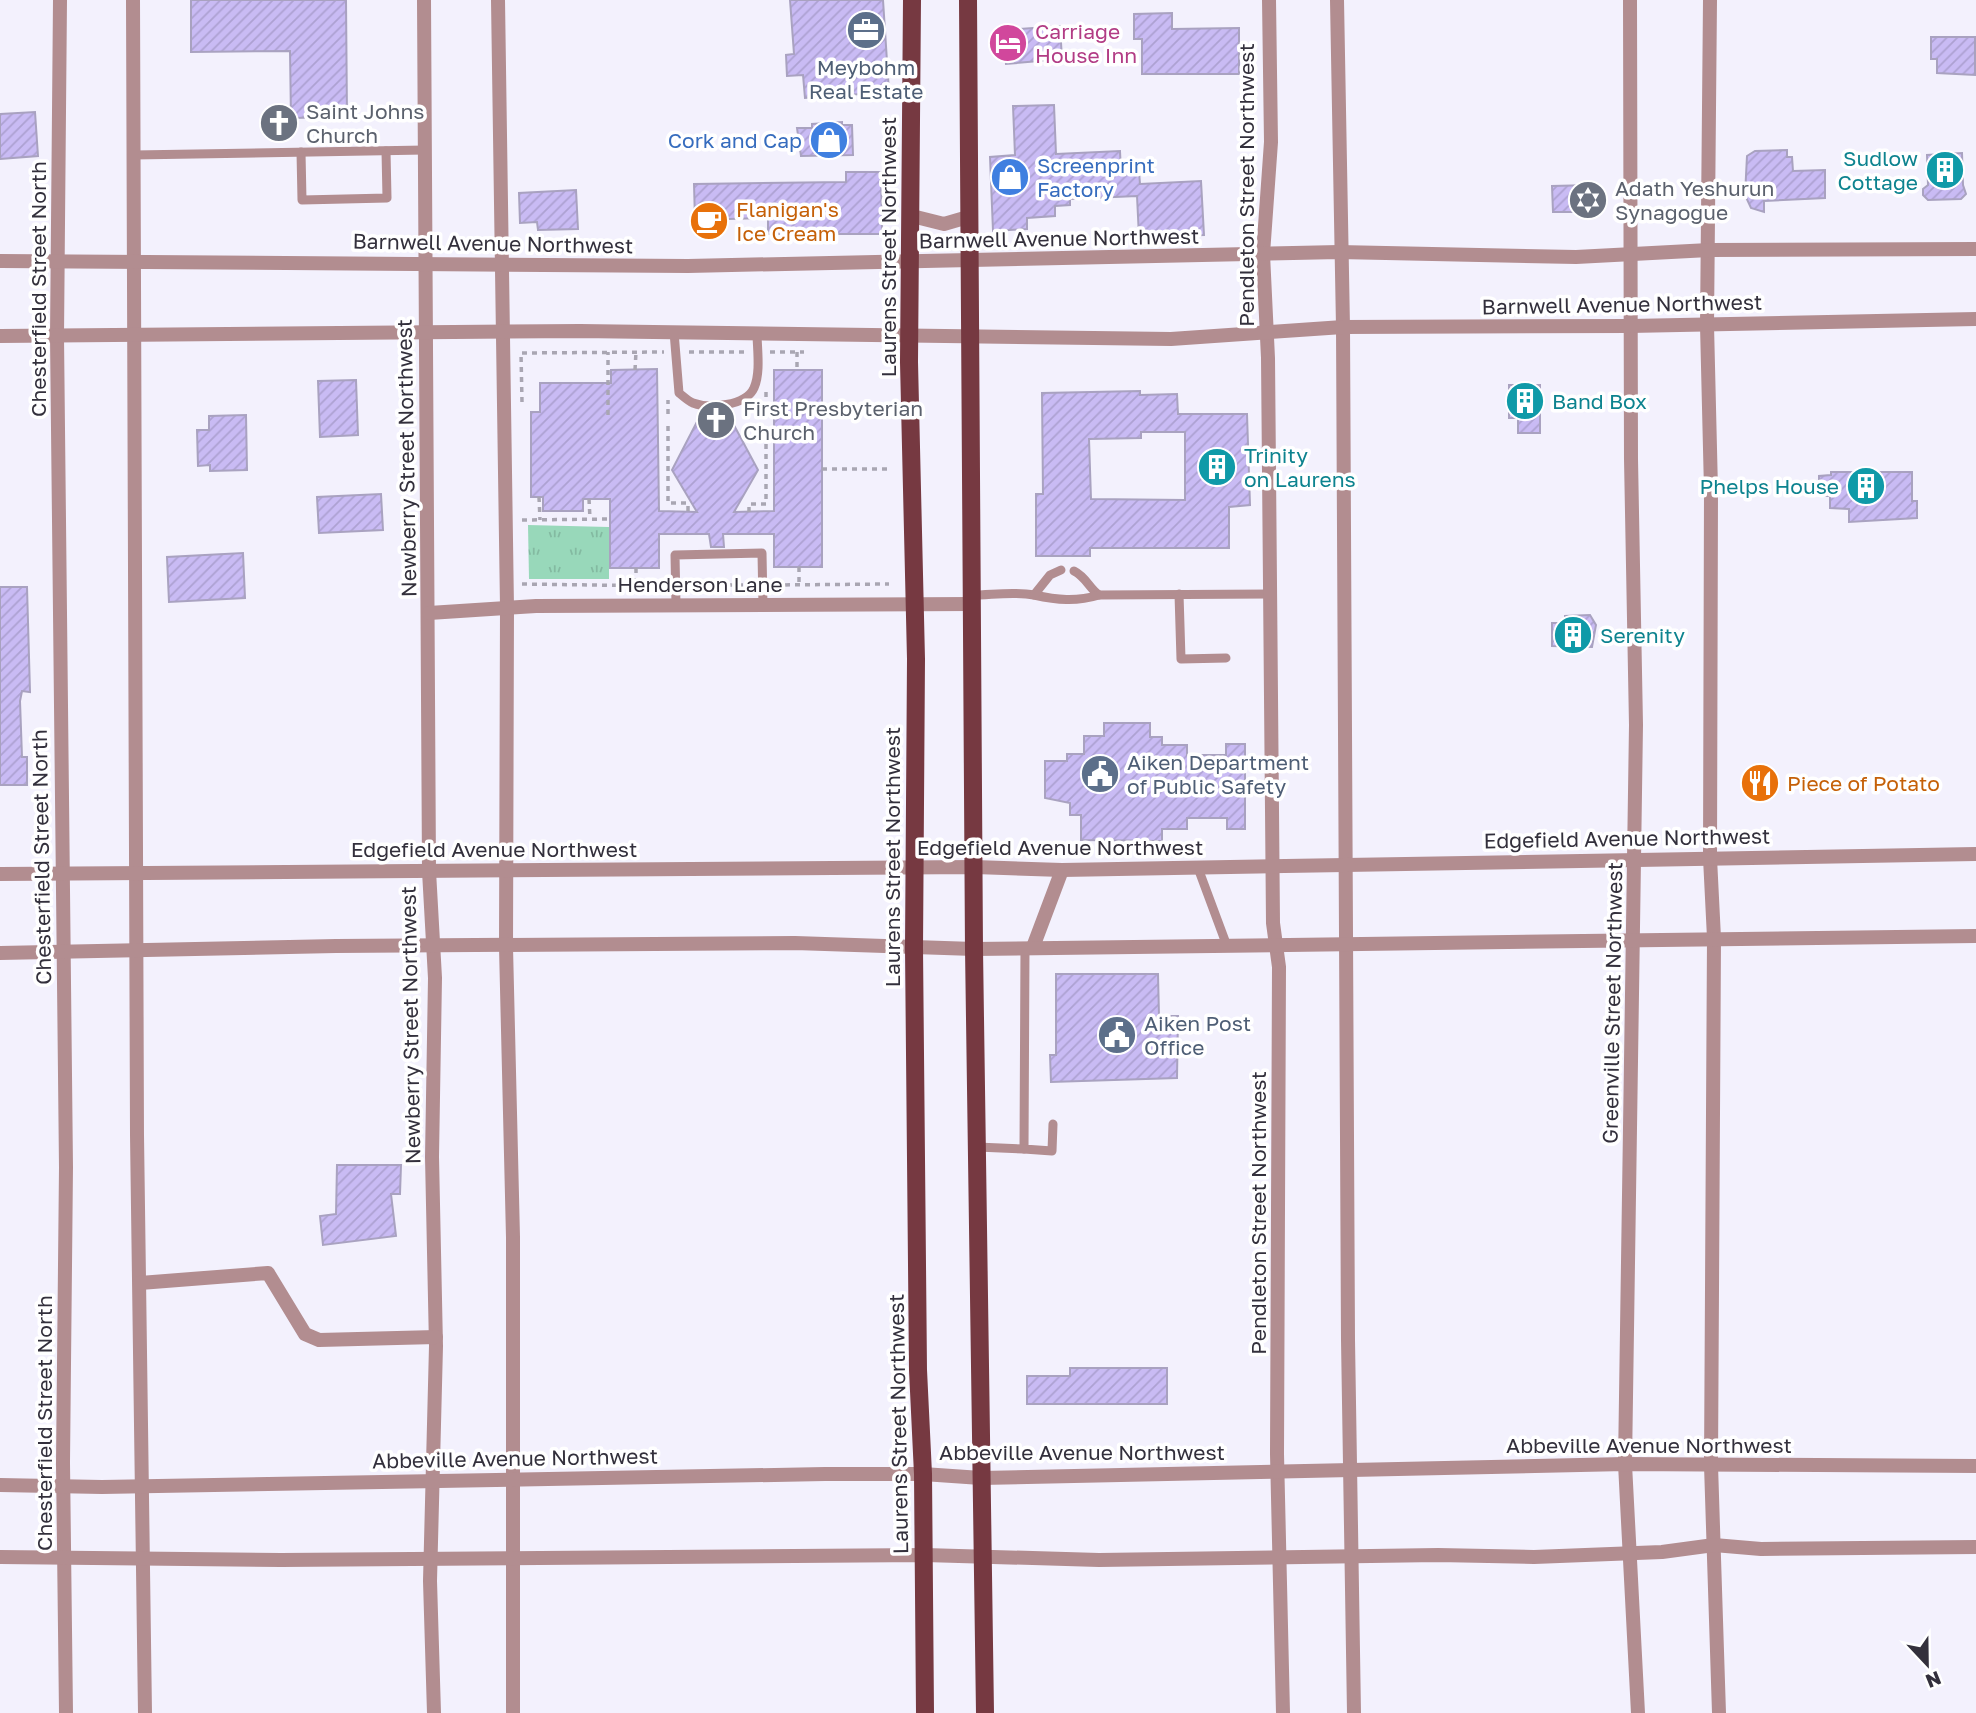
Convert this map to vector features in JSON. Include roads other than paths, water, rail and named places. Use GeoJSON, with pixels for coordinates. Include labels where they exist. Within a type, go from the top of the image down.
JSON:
{"type":"FeatureCollection","features":[{"type":"Feature","properties":{"kind":"main road","name":"Laurens Street Northwest"},"geometry":{"type":"LineString","coordinates":[[912,0],[910,335],[916,869],[914,948],[918,1370],[925,1555],[925,1713]]}},
{"type":"Feature","properties":{"kind":"main road"},"geometry":{"type":"LineString","coordinates":[[968,0],[974,948],[985,1713]]}},
{"type":"Feature","properties":{"kind":"street","name":"Chesterfield Street North"},"geometry":{"type":"LineString","coordinates":[[60,0],[57,336],[66,1369],[63,1486],[66,1713]]}},
{"type":"Feature","properties":{"kind":"street"},"geometry":{"type":"LineString","coordinates":[[133,0],[141,1486],[145,1713]]}},
{"type":"Feature","properties":{"kind":"street","name":"Newberry Street Northwest"},"geometry":{"type":"LineString","coordinates":[[424,0],[429,871],[433,947],[436,1337],[431,1557],[434,1713]]}},
{"type":"Feature","properties":{"kind":"street"},"geometry":{"type":"LineString","coordinates":[[498,0],[507,607],[506,947],[513,1237],[513,1713]]}},
{"type":"Feature","properties":{"kind":"street","name":"Pendleton Street Northwest"},"geometry":{"type":"LineString","coordinates":[[1269,0],[1271,142],[1263,254],[1273,703],[1271,866],[1279,967],[1278,1472],[1283,1713]]}},
{"type":"Feature","properties":{"kind":"street"},"geometry":{"type":"LineString","coordinates":[[1336,0],[1339,252],[1343,327],[1349,1471],[1353,1556],[1354,1713]]}},
{"type":"Feature","properties":{"kind":"street","name":"Greenville Street Northwest"},"geometry":{"type":"LineString","coordinates":[[1630,0],[1635,860],[1625,1464],[1638,1713]]}},
{"type":"Feature","properties":{"kind":"street"},"geometry":{"type":"LineString","coordinates":[[1710,0],[1707,325],[1711,490],[1710,858],[1714,939],[1711,1465],[1719,1713]]}},
{"type":"Feature","properties":{"kind":"street"},"geometry":{"type":"LineString","coordinates":[[912,216],[944,224],[968,216]]}},
{"type":"Feature","properties":{"kind":"street","name":"Barnwell Avenue Northwest"},"geometry":{"type":"LineString","coordinates":[[0,261],[135,264],[849,265],[968,259],[1339,252],[1576,257],[1709,250],[1976,249]]}},
{"type":"Feature","properties":{"kind":"street","name":"Barnwell Avenue Northwest"},"geometry":{"type":"LineString","coordinates":[[0,336],[757,332],[1171,339],[1343,327],[1630,326],[1976,319]]}},
{"type":"Feature","properties":{"kind":"street","name":"Henderson Lane"},"geometry":{"type":"LineString","coordinates":[[429,613],[507,607],[914,605],[972,600]]}},
{"type":"Feature","properties":{"kind":"street","name":"Edgefield Avenue Northwest"},"geometry":{"type":"LineString","coordinates":[[0,874],[975,867],[1062,870],[1976,855]]}},
{"type":"Feature","properties":{"kind":"street"},"geometry":{"type":"LineString","coordinates":[[1029,947],[1062,870]]}},
{"type":"Feature","properties":{"kind":"street"},"geometry":{"type":"LineString","coordinates":[[0,953],[139,953],[336,946],[506,947],[795,943],[974,948],[1976,936]]}},
{"type":"Feature","properties":{"kind":"street"},"geometry":{"type":"LineString","coordinates":[[140,1283],[268,1273],[305,1334],[319,1340],[436,1337]]}},
{"type":"Feature","properties":{"kind":"street","name":"Abbeville Avenue Northwest"},"geometry":{"type":"LineString","coordinates":[[0,1485],[141,1486],[923,1474],[981,1478],[1625,1464],[1976,1466]]}},
{"type":"Feature","properties":{"kind":"street"},"geometry":{"type":"LineString","coordinates":[[0,1557],[144,1560],[925,1555],[1099,1560],[1353,1556],[1534,1557],[1629,1553],[1714,1545],[1761,1549],[1976,1547]]}},
{"type":"Feature","properties":{"kind":"lane"},"geometry":{"type":"LineString","coordinates":[[134,155],[425,150]]}},
{"type":"Feature","properties":{"kind":"lane"},"geometry":{"type":"LineString","coordinates":[[301,152],[302,200],[314,200],[387,198],[386,151]]}},
{"type":"Feature","properties":{"kind":"lane"},"geometry":{"type":"LineString","coordinates":[[674,332],[679,393],[692,402],[704,404],[740,401],[753,390],[757,332]]}},
{"type":"Feature","properties":{"kind":"lane"},"geometry":{"type":"LineString","coordinates":[[676,605],[675,555],[762,553],[763,605]]}},
{"type":"Feature","properties":{"kind":"lane"},"geometry":{"type":"LineString","coordinates":[[1034,595],[1050,575],[1061,570]]}},
{"type":"Feature","properties":{"kind":"lane"},"geometry":{"type":"LineString","coordinates":[[1074,570],[1083,575],[1090,589],[1099,595]]}},
{"type":"Feature","properties":{"kind":"lane"},"geometry":{"type":"LineString","coordinates":[[1179,594],[1181,659],[1226,658]]}},
{"type":"Feature","properties":{"kind":"lane"},"geometry":{"type":"LineString","coordinates":[[972,600],[1034,595],[1046,600],[1084,600],[1099,595],[1269,594]]}},
{"type":"Feature","properties":{"kind":"lane"},"geometry":{"type":"LineString","coordinates":[[1198,868],[1227,946]]}},
{"type":"Feature","properties":{"kind":"lane"},"geometry":{"type":"LineString","coordinates":[[1024,1149],[1029,947]]}},
{"type":"Feature","properties":{"kind":"lane"},"geometry":{"type":"LineString","coordinates":[[977,1147],[1052,1151],[1053,1125]]}},
{"type":"Feature","properties":{"kind":"place","name":"Meybohm Real Estate"},"geometry":{"type":"Point","coordinates":[866,30]}},
{"type":"Feature","properties":{"kind":"place","name":"Carriage House Inn"},"geometry":{"type":"Point","coordinates":[1008,43]}},
{"type":"Feature","properties":{"kind":"place","name":"Saint Johns Church"},"geometry":{"type":"Point","coordinates":[279,123]}},
{"type":"Feature","properties":{"kind":"place","name":"Cork and Cap"},"geometry":{"type":"Point","coordinates":[829,140]}},
{"type":"Feature","properties":{"kind":"place","name":"Sudlow Cottage"},"geometry":{"type":"Point","coordinates":[1945,170]}},
{"type":"Feature","properties":{"kind":"place","name":"Screenprint Factory"},"geometry":{"type":"Point","coordinates":[1010,177]}},
{"type":"Feature","properties":{"kind":"place","name":"Adath Yeshurun Synagogue"},"geometry":{"type":"Point","coordinates":[1588,200]}},
{"type":"Feature","properties":{"kind":"place","name":"Flanigan's Ice Cream"},"geometry":{"type":"Point","coordinates":[709,221]}},
{"type":"Feature","properties":{"kind":"place","name":"Band Box"},"geometry":{"type":"Point","coordinates":[1525,401]}},
{"type":"Feature","properties":{"kind":"place","name":"First Presbyterian Church"},"geometry":{"type":"Point","coordinates":[716,420]}},
{"type":"Feature","properties":{"kind":"place","name":"Trinity on Laurens"},"geometry":{"type":"Point","coordinates":[1217,467]}},
{"type":"Feature","properties":{"kind":"place","name":"Phelps House"},"geometry":{"type":"Point","coordinates":[1866,486]}},
{"type":"Feature","properties":{"kind":"place","name":"Serenity"},"geometry":{"type":"Point","coordinates":[1573,635]}},
{"type":"Feature","properties":{"kind":"place","name":"Aiken Department of Public Safety"},"geometry":{"type":"Point","coordinates":[1100,774]}},
{"type":"Feature","properties":{"kind":"place","name":"Piece of Potato"},"geometry":{"type":"Point","coordinates":[1760,783]}},
{"type":"Feature","properties":{"kind":"place","name":"Aiken Post Office"},"geometry":{"type":"Point","coordinates":[1117,1035]}}]}
